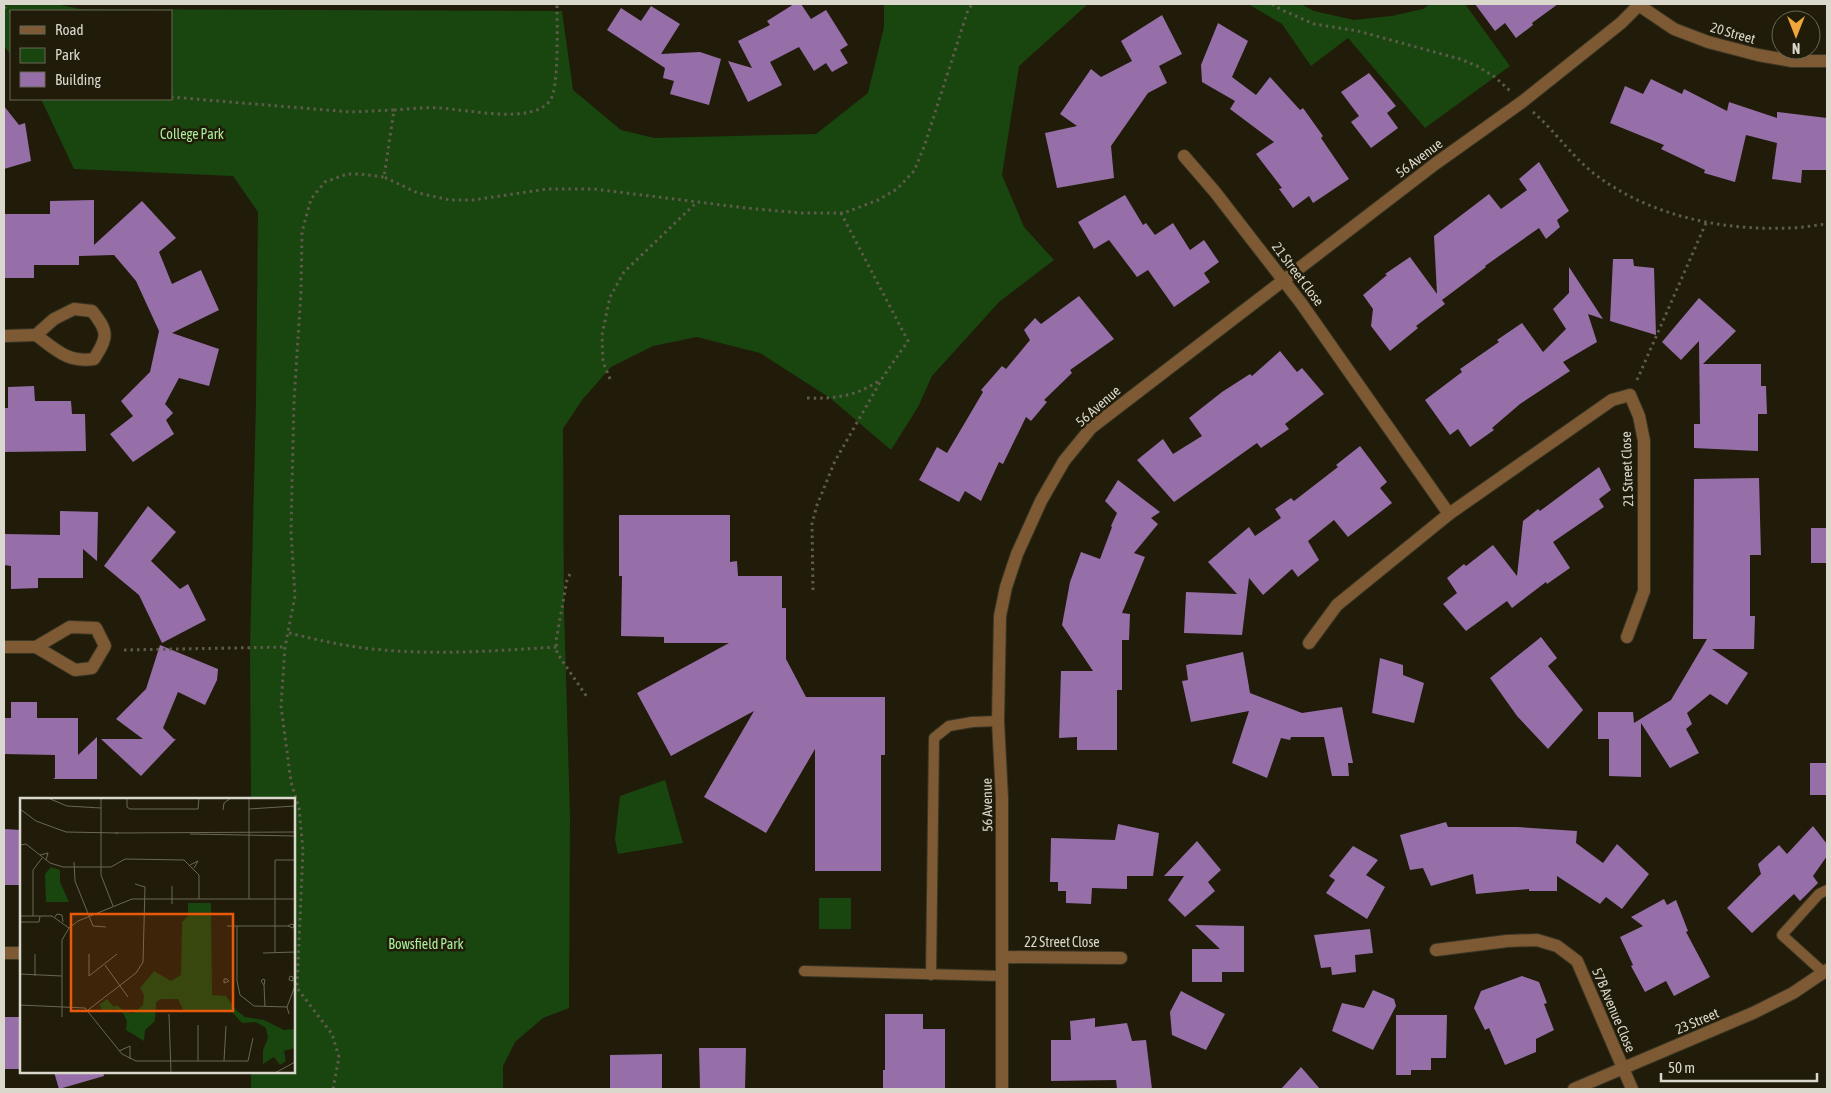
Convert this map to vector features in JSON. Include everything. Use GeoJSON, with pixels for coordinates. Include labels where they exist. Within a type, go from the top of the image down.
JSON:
{"type":"FeatureCollection","features":[{"type":"Feature","properties":{"kind":"street","name":"20 Street"},"geometry":{"type":"LineString","coordinates":[[1638,4],[1674,30],[1708,42],[1758,56],[1792,61],[1827,61]]}},
{"type":"Feature","properties":{"kind":"street","name":"56 Avenue"},"geometry":{"type":"LineString","coordinates":[[1002,1089],[1002,798],[998,721],[1000,616],[1006,587],[1017,554],[1041,501],[1064,461],[1091,428],[1435,164],[1522,102],[1621,23],[1638,4]]}},
{"type":"Feature","properties":{"kind":"street","name":"21 Street Close"},"geometry":{"type":"LineString","coordinates":[[1184,156],[1216,192],[1307,311],[1449,514]]}},
{"type":"Feature","properties":{"kind":"street"},"geometry":{"type":"LineString","coordinates":[[4,336],[36,335],[62,355],[81,361],[94,359],[105,342],[103,324],[92,311],[74,309],[54,319],[36,335]]}},
{"type":"Feature","properties":{"kind":"street","name":"21 Street Close"},"geometry":{"type":"LineString","coordinates":[[1627,638],[1644,591],[1644,441],[1639,416],[1630,395]]}},
{"type":"Feature","properties":{"kind":"street"},"geometry":{"type":"LineString","coordinates":[[1309,643],[1337,605],[1449,514],[1612,400],[1630,395]]}},
{"type":"Feature","properties":{"kind":"street"},"geometry":{"type":"LineString","coordinates":[[4,647],[36,648],[75,670],[92,668],[105,646],[96,628],[70,627],[36,648]]}},
{"type":"Feature","properties":{"kind":"street","name":"57B Avenue Close"},"geometry":{"type":"LineString","coordinates":[[1436,950],[1508,941],[1538,940],[1557,946],[1576,961],[1632,1089]]}},
{"type":"Feature","properties":{"kind":"street"},"geometry":{"type":"LineString","coordinates":[[4,953],[20,953]]}},
{"type":"Feature","properties":{"kind":"street","name":"22 Street Close"},"geometry":{"type":"LineString","coordinates":[[1003,957],[1121,958]]}},
{"type":"Feature","properties":{"kind":"street","name":"23 Street"},"geometry":{"type":"LineString","coordinates":[[1574,1089],[1753,1013],[1793,993],[1826,971]]}},
{"type":"Feature","properties":{"kind":"lane"},"geometry":{"type":"LineString","coordinates":[[930,975],[934,738],[949,726],[998,721]]}},
{"type":"Feature","properties":{"kind":"lane"},"geometry":{"type":"LineString","coordinates":[[1826,971],[1782,935],[1820,894],[1827,890]]}},
{"type":"Feature","properties":{"kind":"lane"},"geometry":{"type":"LineString","coordinates":[[804,971],[1003,976]]}},
{"type":"Feature","properties":{"kind":"path"},"geometry":{"type":"LineString","coordinates":[[172,97],[350,112],[440,108],[498,114],[524,113],[540,108],[550,99],[556,59],[557,4]]}},
{"type":"Feature","properties":{"kind":"path"},"geometry":{"type":"LineString","coordinates":[[334,1089],[339,1058],[332,1034],[297,988],[303,850],[299,808],[291,782],[281,706],[285,647],[295,596],[291,531],[294,401],[301,291],[302,232],[311,199],[325,182],[347,174],[360,174],[384,177],[418,193],[450,200],[472,200],[547,189],[594,189],[801,213],[841,213],[878,200],[897,189],[914,171],[924,147],[967,13],[972,4]]}},
{"type":"Feature","properties":{"kind":"path"},"geometry":{"type":"LineString","coordinates":[[1272,4],[1314,24],[1358,31],[1460,59],[1477,66],[1499,80],[1507,88]]}},
{"type":"Feature","properties":{"kind":"path"},"geometry":{"type":"LineString","coordinates":[[384,177],[394,110]]}},
{"type":"Feature","properties":{"kind":"path"},"geometry":{"type":"LineString","coordinates":[[1539,117],[1590,170],[1611,186],[1652,206],[1706,223],[1745,228],[1790,228],[1827,224]]}},
{"type":"Feature","properties":{"kind":"path"},"geometry":{"type":"LineString","coordinates":[[610,379],[602,362],[602,335],[610,296],[624,272],[696,202]]}},
{"type":"Feature","properties":{"kind":"path"},"geometry":{"type":"LineString","coordinates":[[813,590],[812,524],[817,505],[835,461],[883,377],[908,340],[841,213]]}},
{"type":"Feature","properties":{"kind":"path"},"geometry":{"type":"LineString","coordinates":[[1630,395],[1706,223]]}},
{"type":"Feature","properties":{"kind":"path"},"geometry":{"type":"LineString","coordinates":[[807,398],[839,398],[869,388],[883,377]]}},
{"type":"Feature","properties":{"kind":"path"},"geometry":{"type":"LineString","coordinates":[[570,574],[567,580],[556,648],[557,653],[587,697]]}},
{"type":"Feature","properties":{"kind":"path"},"geometry":{"type":"LineString","coordinates":[[289,633],[329,643],[419,652],[556,648]]}},
{"type":"Feature","properties":{"kind":"path"},"geometry":{"type":"LineString","coordinates":[[124,650],[285,647]]}},
{"type":"Feature","properties":{"kind":"green space"},"geometry":{"type":"Polygon","coordinates":[[[4,4],[56,4],[80,9],[562,11],[573,90],[621,130],[654,138],[816,134],[868,93],[884,27],[884,4],[1088,4],[1019,66],[1002,175],[1024,227],[1054,260],[999,302],[932,376],[918,407],[891,450],[830,398],[760,353],[697,337],[653,346],[611,367],[582,400],[563,429],[564,607],[570,817],[569,1008],[543,1018],[515,1042],[503,1066],[503,1089],[251,1089],[251,1073],[295,1073],[295,798],[251,798],[250,649],[258,212],[233,176],[74,169],[41,100],[172,100],[172,10],[10,10],[10,54],[4,46],[4,4]]]}},
{"type":"Feature","properties":{"kind":"green space"},"geometry":{"type":"Polygon","coordinates":[[[1248,4],[1301,4],[1314,11],[1354,20],[1391,16],[1423,9],[1430,4],[1465,4],[1510,66],[1425,128],[1348,38],[1311,66],[1282,24],[1248,4]]]}},
{"type":"Feature","properties":{"kind":"green space"},"geometry":{"type":"Polygon","coordinates":[[[665,780],[683,843],[618,854],[615,839],[620,796],[665,780]]]}},
{"type":"Feature","properties":{"kind":"green space"},"geometry":{"type":"Polygon","coordinates":[[[819,898],[851,898],[851,929],[819,929],[819,898]]]}},
{"type":"Feature","properties":{"kind":"building"},"geometry":{"type":"Polygon","coordinates":[[[794,4],[801,4],[811,19],[826,10],[848,45],[840,50],[848,63],[832,72],[826,63],[814,71],[799,47],[770,62],[782,85],[748,102],[728,61],[752,68],[738,41],[770,25],[767,21],[794,4]]]}},
{"type":"Feature","properties":{"kind":"building"},"geometry":{"type":"Polygon","coordinates":[[[1475,4],[1558,4],[1532,23],[1533,25],[1516,38],[1505,23],[1495,31],[1475,4]]]}},
{"type":"Feature","properties":{"kind":"building"},"geometry":{"type":"Polygon","coordinates":[[[651,6],[680,24],[661,54],[700,52],[721,59],[709,105],[670,94],[674,81],[663,78],[665,68],[607,30],[621,8],[641,21],[651,6]]]}},
{"type":"Feature","properties":{"kind":"building"},"geometry":{"type":"Polygon","coordinates":[[[1162,15],[1182,54],[1159,66],[1167,83],[1148,93],[1111,146],[1114,178],[1057,188],[1045,133],[1077,126],[1060,114],[1091,69],[1101,77],[1132,61],[1121,41],[1162,15]]]}},
{"type":"Feature","properties":{"kind":"building"},"geometry":{"type":"Polygon","coordinates":[[[1218,23],[1248,41],[1232,77],[1256,95],[1270,77],[1300,110],[1303,108],[1323,136],[1321,138],[1349,179],[1313,203],[1309,196],[1293,208],[1279,189],[1282,188],[1256,154],[1274,142],[1230,109],[1235,101],[1202,82],[1201,65],[1218,23]]]}},
{"type":"Feature","properties":{"kind":"building"},"geometry":{"type":"Polygon","coordinates":[[[1369,73],[1396,106],[1387,113],[1398,128],[1371,148],[1351,122],[1359,116],[1341,92],[1369,73]]]}},
{"type":"Feature","properties":{"kind":"building"},"geometry":{"type":"Polygon","coordinates":[[[1651,79],[1682,94],[1684,89],[1727,111],[1729,102],[1777,118],[1777,112],[1827,118],[1827,170],[1802,170],[1801,183],[1772,179],[1777,143],[1746,135],[1735,182],[1704,173],[1705,170],[1661,149],[1664,145],[1610,123],[1625,86],[1643,94],[1651,79]]]}},
{"type":"Feature","properties":{"kind":"building"},"geometry":{"type":"Polygon","coordinates":[[[4,106],[19,125],[25,123],[31,161],[4,169],[4,106]]]}},
{"type":"Feature","properties":{"kind":"building"},"geometry":{"type":"Polygon","coordinates":[[[1539,162],[1569,211],[1557,220],[1560,227],[1546,239],[1539,228],[1485,266],[1442,300],[1445,304],[1416,326],[1418,328],[1390,351],[1371,326],[1373,309],[1363,295],[1387,275],[1385,274],[1410,257],[1437,294],[1434,236],[1489,194],[1501,209],[1527,190],[1519,179],[1539,162]]]}},
{"type":"Feature","properties":{"kind":"building"},"geometry":{"type":"Polygon","coordinates":[[[1125,195],[1143,225],[1146,223],[1155,235],[1173,223],[1190,250],[1204,240],[1219,262],[1204,273],[1210,282],[1174,307],[1148,270],[1137,277],[1109,240],[1094,249],[1078,222],[1125,195]]]}},
{"type":"Feature","properties":{"kind":"building"},"geometry":{"type":"Polygon","coordinates":[[[94,200],[94,245],[142,201],[176,238],[159,252],[172,284],[201,270],[219,310],[172,333],[219,349],[209,386],[179,378],[165,404],[173,413],[166,420],[174,434],[133,462],[110,434],[133,416],[121,401],[150,372],[159,331],[136,281],[114,255],[79,256],[79,265],[34,265],[34,278],[5,278],[4,214],[50,214],[50,201],[94,200]]]}},
{"type":"Feature","properties":{"kind":"building"},"geometry":{"type":"Polygon","coordinates":[[[1613,259],[1633,259],[1634,266],[1654,268],[1656,335],[1610,321],[1613,259]]]}},
{"type":"Feature","properties":{"kind":"building"},"geometry":{"type":"Polygon","coordinates":[[[1569,267],[1603,319],[1588,314],[1597,342],[1563,362],[1570,371],[1520,404],[1492,428],[1494,430],[1470,447],[1458,429],[1450,435],[1425,400],[1462,372],[1460,369],[1499,342],[1497,340],[1522,323],[1543,352],[1566,329],[1553,309],[1569,293],[1569,267]]]}},
{"type":"Feature","properties":{"kind":"building"},"geometry":{"type":"Polygon","coordinates":[[[1079,296],[1114,339],[1070,370],[1072,373],[1044,400],[1047,402],[1031,421],[1026,417],[1003,464],[999,462],[981,501],[965,491],[959,502],[919,480],[937,447],[947,453],[983,392],[981,390],[1002,366],[1006,369],[1030,340],[1024,330],[1035,318],[1041,324],[1079,296]]]}},
{"type":"Feature","properties":{"kind":"building"},"geometry":{"type":"Polygon","coordinates":[[[1699,298],[1736,331],[1703,364],[1761,364],[1761,386],[1766,386],[1767,414],[1758,414],[1758,451],[1694,448],[1694,424],[1700,424],[1699,341],[1681,360],[1662,342],[1699,298]]]}},
{"type":"Feature","properties":{"kind":"building"},"geometry":{"type":"Polygon","coordinates":[[[1280,351],[1297,372],[1302,368],[1324,394],[1285,424],[1289,429],[1261,448],[1257,443],[1174,502],[1137,460],[1163,439],[1173,454],[1202,436],[1189,418],[1222,392],[1250,374],[1252,376],[1280,351]]]}},
{"type":"Feature","properties":{"kind":"building"},"geometry":{"type":"Polygon","coordinates":[[[34,386],[35,401],[71,401],[72,414],[85,414],[86,451],[4,452],[4,408],[8,408],[8,387],[34,386]]]}},
{"type":"Feature","properties":{"kind":"building"},"geometry":{"type":"Polygon","coordinates":[[[1360,446],[1387,482],[1380,488],[1392,503],[1348,537],[1334,520],[1308,541],[1319,560],[1298,577],[1292,569],[1263,595],[1249,578],[1242,635],[1184,633],[1186,592],[1237,594],[1208,562],[1249,527],[1255,536],[1281,518],[1275,509],[1291,498],[1294,501],[1338,467],[1336,465],[1360,446]]]}},
{"type":"Feature","properties":{"kind":"building"},"geometry":{"type":"Polygon","coordinates":[[[1599,467],[1611,490],[1599,499],[1604,507],[1553,542],[1570,568],[1547,584],[1546,582],[1512,608],[1507,601],[1466,631],[1443,604],[1457,593],[1447,578],[1493,545],[1517,576],[1523,521],[1538,509],[1540,511],[1599,467]]]}},
{"type":"Feature","properties":{"kind":"building"},"geometry":{"type":"Polygon","coordinates":[[[1759,478],[1761,555],[1750,555],[1750,616],[1755,616],[1754,649],[1712,649],[1748,673],[1727,705],[1710,694],[1687,713],[1692,724],[1686,729],[1699,753],[1670,768],[1641,723],[1641,777],[1609,776],[1609,739],[1598,739],[1598,712],[1633,712],[1634,723],[1671,700],[1707,639],[1693,639],[1694,479],[1759,478]]]}},
{"type":"Feature","properties":{"kind":"building"},"geometry":{"type":"Polygon","coordinates":[[[1118,480],[1160,512],[1151,518],[1158,524],[1134,553],[1145,557],[1122,613],[1130,614],[1129,640],[1122,640],[1122,690],[1117,690],[1117,750],[1077,750],[1077,737],[1059,738],[1061,671],[1093,671],[1062,625],[1070,582],[1081,552],[1100,559],[1117,513],[1105,501],[1118,480]]]}},
{"type":"Feature","properties":{"kind":"building"},"geometry":{"type":"Polygon","coordinates":[[[148,506],[176,532],[151,561],[180,589],[188,584],[206,620],[162,643],[139,595],[104,566],[148,506]]]}},
{"type":"Feature","properties":{"kind":"building"},"geometry":{"type":"Polygon","coordinates":[[[60,511],[98,512],[97,561],[83,549],[83,578],[38,578],[38,588],[11,589],[11,566],[4,565],[4,534],[60,535],[60,511]]]}},
{"type":"Feature","properties":{"kind":"building"},"geometry":{"type":"Polygon","coordinates":[[[619,515],[730,515],[730,562],[737,561],[738,576],[782,576],[782,608],[786,608],[786,659],[806,697],[885,697],[885,755],[881,755],[881,871],[815,871],[815,749],[766,833],[704,797],[754,711],[671,756],[637,693],[729,643],[664,643],[664,637],[621,636],[622,576],[619,576],[619,515]]]}},
{"type":"Feature","properties":{"kind":"building"},"geometry":{"type":"Polygon","coordinates":[[[1811,528],[1827,528],[1827,563],[1811,563],[1811,528]]]}},
{"type":"Feature","properties":{"kind":"building"},"geometry":{"type":"Polygon","coordinates":[[[1541,637],[1557,658],[1548,666],[1583,710],[1548,749],[1517,716],[1490,678],[1541,637]]]}},
{"type":"Feature","properties":{"kind":"building"},"geometry":{"type":"Polygon","coordinates":[[[160,645],[218,669],[217,680],[205,705],[178,692],[163,728],[176,739],[141,776],[101,739],[143,739],[116,719],[146,689],[160,645]]]}},
{"type":"Feature","properties":{"kind":"building"},"geometry":{"type":"Polygon","coordinates":[[[1243,652],[1250,693],[1302,713],[1342,707],[1353,763],[1348,763],[1349,776],[1332,776],[1324,737],[1291,737],[1290,740],[1281,738],[1267,778],[1232,763],[1249,711],[1191,722],[1182,681],[1188,680],[1186,665],[1243,652]]]}},
{"type":"Feature","properties":{"kind":"building"},"geometry":{"type":"Polygon","coordinates":[[[1380,658],[1403,665],[1403,675],[1424,683],[1414,723],[1372,713],[1380,658]]]}},
{"type":"Feature","properties":{"kind":"building"},"geometry":{"type":"Polygon","coordinates":[[[11,702],[37,702],[37,718],[78,718],[78,755],[97,737],[97,779],[53,779],[55,778],[55,755],[4,754],[4,718],[11,718],[11,702]]]}},
{"type":"Feature","properties":{"kind":"building"},"geometry":{"type":"Polygon","coordinates":[[[1810,763],[1827,763],[1827,795],[1810,795],[1810,763]]]}},
{"type":"Feature","properties":{"kind":"building"},"geometry":{"type":"Polygon","coordinates":[[[1446,822],[1448,827],[1517,827],[1577,831],[1576,843],[1603,863],[1617,844],[1649,874],[1622,909],[1606,897],[1600,904],[1557,876],[1557,891],[1529,891],[1529,889],[1476,894],[1473,874],[1431,886],[1423,868],[1410,870],[1400,835],[1446,822]]]}},
{"type":"Feature","properties":{"kind":"building"},"geometry":{"type":"Polygon","coordinates":[[[1118,824],[1159,833],[1153,876],[1127,876],[1127,889],[1092,888],[1091,904],[1066,903],[1066,891],[1058,891],[1058,882],[1050,882],[1051,838],[1115,840],[1118,824]]]}},
{"type":"Feature","properties":{"kind":"building"},"geometry":{"type":"Polygon","coordinates":[[[1813,826],[1827,844],[1827,856],[1813,876],[1818,883],[1800,901],[1794,894],[1752,933],[1727,908],[1761,874],[1758,864],[1779,845],[1787,854],[1813,826]]]}},
{"type":"Feature","properties":{"kind":"building"},"geometry":{"type":"Polygon","coordinates":[[[4,829],[20,830],[20,885],[4,885],[4,829]]]}},
{"type":"Feature","properties":{"kind":"building"},"geometry":{"type":"Polygon","coordinates":[[[1197,841],[1221,870],[1208,882],[1215,891],[1185,917],[1168,900],[1184,876],[1164,876],[1197,841]]]}},
{"type":"Feature","properties":{"kind":"building"},"geometry":{"type":"Polygon","coordinates":[[[1353,846],[1378,860],[1366,875],[1385,887],[1367,919],[1326,893],[1335,880],[1329,876],[1353,846]]]}},
{"type":"Feature","properties":{"kind":"building"},"geometry":{"type":"Polygon","coordinates":[[[1664,899],[1667,905],[1676,900],[1688,931],[1686,932],[1710,977],[1674,996],[1666,981],[1645,992],[1631,966],[1633,965],[1620,937],[1643,926],[1631,917],[1664,899]]]}},
{"type":"Feature","properties":{"kind":"building"},"geometry":{"type":"Polygon","coordinates":[[[1195,925],[1244,926],[1244,972],[1222,972],[1222,982],[1192,982],[1192,949],[1220,949],[1195,925]]]}},
{"type":"Feature","properties":{"kind":"building"},"geometry":{"type":"Polygon","coordinates":[[[1370,929],[1373,953],[1355,955],[1356,972],[1332,975],[1331,967],[1321,968],[1314,935],[1370,929]]]}},
{"type":"Feature","properties":{"kind":"building"},"geometry":{"type":"Polygon","coordinates":[[[1522,976],[1539,982],[1547,1003],[1544,1004],[1554,1030],[1536,1039],[1536,1052],[1505,1065],[1489,1028],[1485,1030],[1474,1008],[1481,991],[1522,976]]]}},
{"type":"Feature","properties":{"kind":"building"},"geometry":{"type":"Polygon","coordinates":[[[1373,990],[1394,999],[1396,1006],[1373,1050],[1332,1031],[1342,1003],[1364,1008],[1373,990]]]}},
{"type":"Feature","properties":{"kind":"building"},"geometry":{"type":"Polygon","coordinates":[[[1181,991],[1225,1014],[1206,1050],[1172,1035],[1170,1012],[1181,991]]]}},
{"type":"Feature","properties":{"kind":"building"},"geometry":{"type":"Polygon","coordinates":[[[885,1014],[923,1014],[923,1029],[945,1029],[945,1089],[883,1089],[885,1014]]]}},
{"type":"Feature","properties":{"kind":"building"},"geometry":{"type":"Polygon","coordinates":[[[1396,1015],[1447,1015],[1446,1058],[1431,1058],[1431,1070],[1411,1070],[1411,1075],[1396,1075],[1396,1015]]]}},
{"type":"Feature","properties":{"kind":"building"},"geometry":{"type":"Polygon","coordinates":[[[4,1017],[20,1017],[20,1069],[4,1069],[4,1017]]]}},
{"type":"Feature","properties":{"kind":"building"},"geometry":{"type":"Polygon","coordinates":[[[1095,1018],[1095,1027],[1127,1023],[1132,1041],[1146,1040],[1152,1089],[1117,1089],[1116,1080],[1051,1081],[1051,1040],[1071,1040],[1070,1021],[1095,1018]]]}},
{"type":"Feature","properties":{"kind":"building"},"geometry":{"type":"Polygon","coordinates":[[[699,1048],[746,1048],[745,1089],[700,1089],[699,1048]]]}},
{"type":"Feature","properties":{"kind":"building"},"geometry":{"type":"Polygon","coordinates":[[[662,1054],[662,1089],[610,1089],[610,1055],[662,1054]]]}},
{"type":"Feature","properties":{"kind":"building"},"geometry":{"type":"Polygon","coordinates":[[[1301,1067],[1320,1089],[1281,1089],[1301,1067]]]}},
{"type":"Feature","properties":{"kind":"building"},"geometry":{"type":"Polygon","coordinates":[[[54,1073],[103,1073],[104,1076],[59,1089],[54,1073]]]}},
{"type":"Feature","properties":{"kind":"park label","name":"College Park"},"geometry":{"type":"Point","coordinates":[192,134]}},
{"type":"Feature","properties":{"kind":"park label","name":"Bowsfield Park"},"geometry":{"type":"Point","coordinates":[426,944]}}]}
